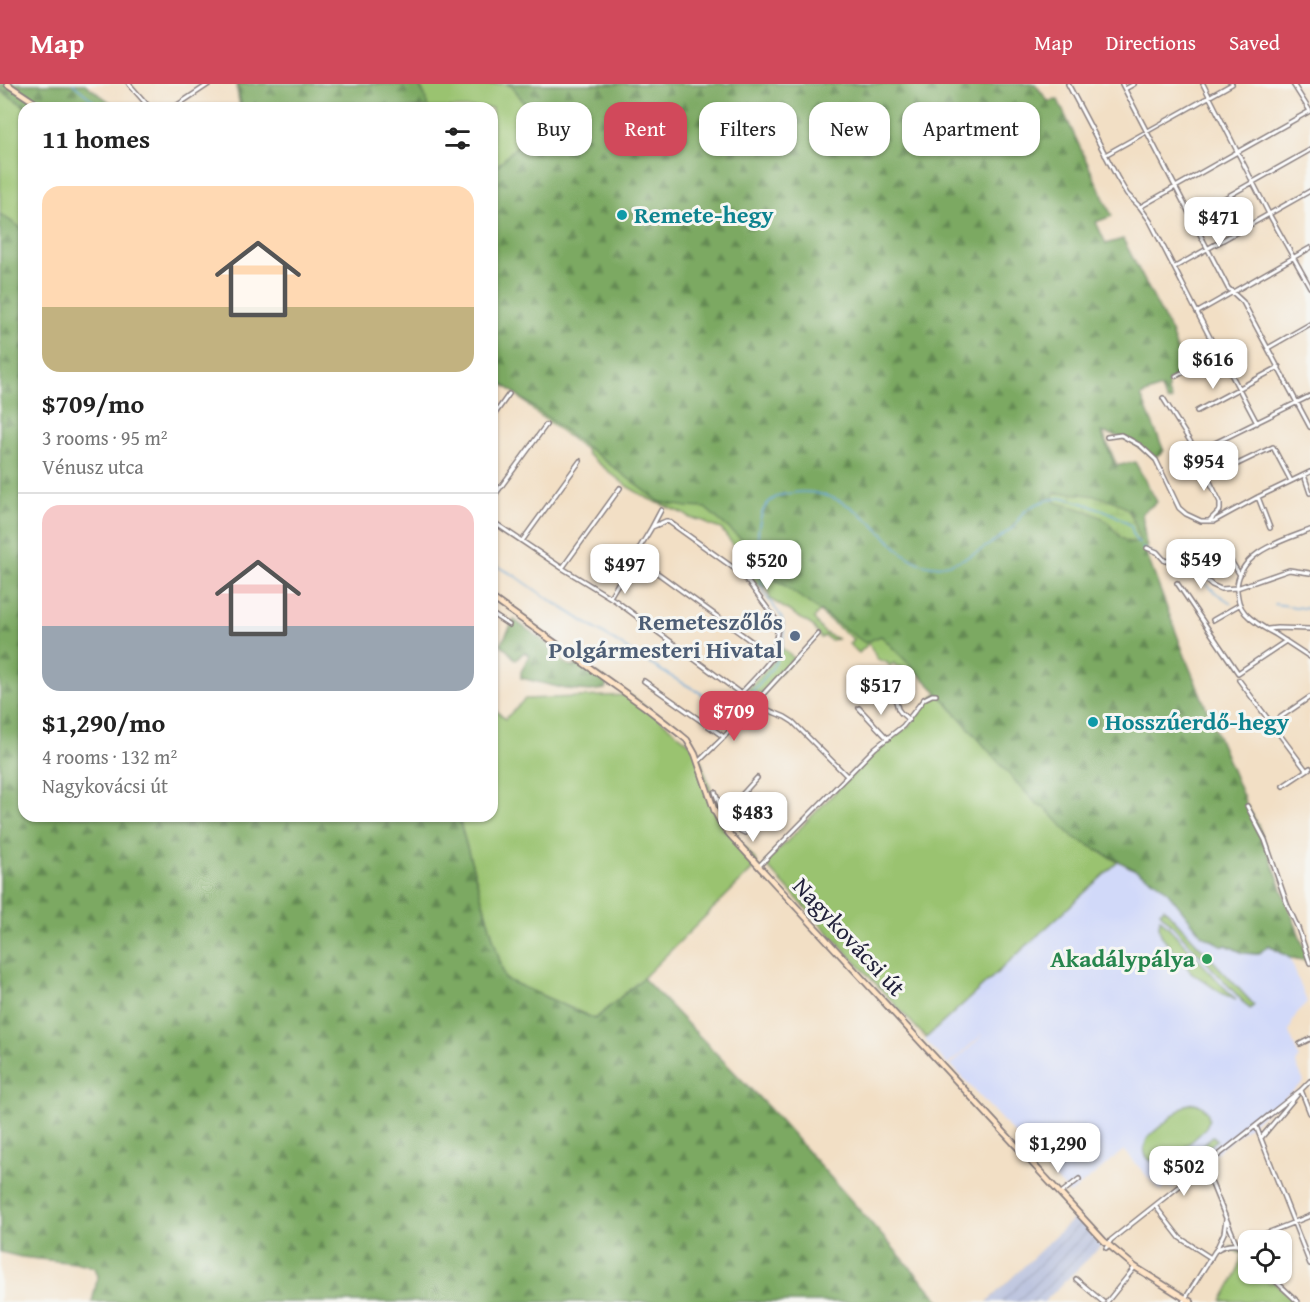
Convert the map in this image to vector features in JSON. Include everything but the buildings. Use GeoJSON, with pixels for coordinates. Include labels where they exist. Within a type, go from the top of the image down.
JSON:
{"type":"FeatureCollection","features":[{"type":"Feature","properties":{"kind":"street"},"geometry":{"type":"LineString","coordinates":[[7,84],[34,102]]}},
{"type":"Feature","properties":{"kind":"street"},"geometry":{"type":"LineString","coordinates":[[1068,84],[1127,194],[1150,221],[1257,423]]}},
{"type":"Feature","properties":{"kind":"street"},"geometry":{"type":"LineString","coordinates":[[1122,84],[1228,288],[1243,302],[1310,427]]}},
{"type":"Feature","properties":{"kind":"street"},"geometry":{"type":"LineString","coordinates":[[1125,89],[1134,84]]}},
{"type":"Feature","properties":{"kind":"street"},"geometry":{"type":"LineString","coordinates":[[1203,84],[1269,214],[1310,287]]}},
{"type":"Feature","properties":{"kind":"street"},"geometry":{"type":"LineString","coordinates":[[1105,155],[1232,84]]}},
{"type":"Feature","properties":{"kind":"street"},"geometry":{"type":"LineString","coordinates":[[1140,207],[1310,111],[1293,84]]}},
{"type":"Feature","properties":{"kind":"street"},"geometry":{"type":"LineString","coordinates":[[132,85],[145,102]]}},
{"type":"Feature","properties":{"kind":"street"},"geometry":{"type":"LineString","coordinates":[[181,102],[206,85]]}},
{"type":"Feature","properties":{"kind":"street"},"geometry":{"type":"LineString","coordinates":[[1191,217],[1310,150]]}},
{"type":"Feature","properties":{"kind":"street"},"geometry":{"type":"LineString","coordinates":[[1175,267],[1310,191]]}},
{"type":"Feature","properties":{"kind":"street"},"geometry":{"type":"LineString","coordinates":[[1198,312],[1310,248]]}},
{"type":"Feature","properties":{"kind":"street"},"geometry":{"type":"LineString","coordinates":[[1268,348],[1310,324]]}},
{"type":"Feature","properties":{"kind":"street"},"geometry":{"type":"LineString","coordinates":[[1176,376],[1218,353]]}},
{"type":"Feature","properties":{"kind":"street"},"geometry":{"type":"LineString","coordinates":[[1197,411],[1279,367]]}},
{"type":"Feature","properties":{"kind":"street"},"geometry":{"type":"LineString","coordinates":[[498,410],[509,394]]}},
{"type":"Feature","properties":{"kind":"street"},"geometry":{"type":"LineString","coordinates":[[1209,446],[1310,396]]}},
{"type":"Feature","properties":{"kind":"street"},"geometry":{"type":"LineString","coordinates":[[1163,398],[1190,441],[1220,502],[1220,510],[1208,522]]}},
{"type":"Feature","properties":{"kind":"street"},"geometry":{"type":"LineString","coordinates":[[498,492],[546,425]]}},
{"type":"Feature","properties":{"kind":"street"},"geometry":{"type":"LineString","coordinates":[[1107,437],[1121,435],[1141,446],[1156,460],[1179,508],[1192,517],[1208,522],[1225,516],[1310,472]]}},
{"type":"Feature","properties":{"kind":"street"},"geometry":{"type":"LineString","coordinates":[[1225,470],[1273,447],[1291,482]]}},
{"type":"Feature","properties":{"kind":"street"},"geometry":{"type":"LineString","coordinates":[[522,541],[580,461]]}},
{"type":"Feature","properties":{"kind":"street"},"geometry":{"type":"LineString","coordinates":[[1304,475],[1310,493]]}},
{"type":"Feature","properties":{"kind":"street"},"geometry":{"type":"LineString","coordinates":[[562,568],[620,488]]}},
{"type":"Feature","properties":{"kind":"street"},"geometry":{"type":"LineString","coordinates":[[1258,497],[1270,528]]}},
{"type":"Feature","properties":{"kind":"street"},"geometry":{"type":"LineString","coordinates":[[610,597],[661,510]]}},
{"type":"Feature","properties":{"kind":"street"},"geometry":{"type":"LineString","coordinates":[[652,527],[668,521],[740,573],[776,618],[778,627],[773,657],[741,693]]}},
{"type":"Feature","properties":{"kind":"street"},"geometry":{"type":"LineString","coordinates":[[498,525],[610,597],[753,703],[793,722],[847,776]]}},
{"type":"Feature","properties":{"kind":"street"},"geometry":{"type":"LineString","coordinates":[[1310,530],[1262,550],[1247,564],[1240,575],[1237,588],[1239,605],[1250,618],[1310,657]]}},
{"type":"Feature","properties":{"kind":"street"},"geometry":{"type":"LineString","coordinates":[[1147,548],[1157,552],[1163,560],[1184,561],[1216,588],[1237,588],[1289,570],[1310,573]]}},
{"type":"Feature","properties":{"kind":"street"},"geometry":{"type":"LineString","coordinates":[[1224,550],[1240,575]]}},
{"type":"Feature","properties":{"kind":"street"},"geometry":{"type":"LineString","coordinates":[[634,556],[773,657]]}},
{"type":"Feature","properties":{"kind":"street"},"geometry":{"type":"LineString","coordinates":[[1177,583],[1238,673],[1286,641]]}},
{"type":"Feature","properties":{"kind":"street","name":"Nagykovácsi út"},"geometry":{"type":"LineString","coordinates":[[498,602],[681,735],[691,747],[698,762],[713,808],[724,828],[1108,1245],[1135,1267],[1191,1302]]}},
{"type":"Feature","properties":{"kind":"street"},"geometry":{"type":"LineString","coordinates":[[1213,620],[1239,605]]}},
{"type":"Feature","properties":{"kind":"street"},"geometry":{"type":"LineString","coordinates":[[498,618],[509,625]]}},
{"type":"Feature","properties":{"kind":"street"},"geometry":{"type":"LineString","coordinates":[[1267,629],[1310,629]]}},
{"type":"Feature","properties":{"kind":"street"},"geometry":{"type":"LineString","coordinates":[[698,762],[724,737],[818,634]]}},
{"type":"Feature","properties":{"kind":"street"},"geometry":{"type":"LineString","coordinates":[[899,674],[892,686],[898,709],[909,720]]}},
{"type":"Feature","properties":{"kind":"street"},"geometry":{"type":"LineString","coordinates":[[1239,680],[1308,769],[1283,786]]}},
{"type":"Feature","properties":{"kind":"street"},"geometry":{"type":"LineString","coordinates":[[644,681],[724,737]]}},
{"type":"Feature","properties":{"kind":"street"},"geometry":{"type":"LineString","coordinates":[[759,866],[875,748],[909,720],[924,699],[932,694],[936,695]]}},
{"type":"Feature","properties":{"kind":"street"},"geometry":{"type":"LineString","coordinates":[[1272,723],[1310,697]]}},
{"type":"Feature","properties":{"kind":"street"},"geometry":{"type":"LineString","coordinates":[[860,708],[888,739]]}},
{"type":"Feature","properties":{"kind":"street"},"geometry":{"type":"LineString","coordinates":[[718,820],[757,778]]}},
{"type":"Feature","properties":{"kind":"street"},"geometry":{"type":"LineString","coordinates":[[715,792],[723,815],[736,829],[745,833]]}},
{"type":"Feature","properties":{"kind":"street"},"geometry":{"type":"LineString","coordinates":[[1247,806],[1265,840],[1310,963]]}},
{"type":"Feature","properties":{"kind":"street"},"geometry":{"type":"LineString","coordinates":[[1300,1044],[1310,1039]]}},
{"type":"Feature","properties":{"kind":"street"},"geometry":{"type":"LineString","coordinates":[[1261,1138],[1310,1081]]}},
{"type":"Feature","properties":{"kind":"street"},"geometry":{"type":"LineString","coordinates":[[1301,1090],[1310,1113]]}},
{"type":"Feature","properties":{"kind":"street"},"geometry":{"type":"LineString","coordinates":[[1108,1245],[1301,1090]]}},
{"type":"Feature","properties":{"kind":"street"},"geometry":{"type":"LineString","coordinates":[[1256,1126],[1310,1264]]}},
{"type":"Feature","properties":{"kind":"street"},"geometry":{"type":"LineString","coordinates":[[1205,1167],[1237,1245]]}},
{"type":"Feature","properties":{"kind":"street"},"geometry":{"type":"LineString","coordinates":[[1061,1193],[1078,1179]]}},
{"type":"Feature","properties":{"kind":"street"},"geometry":{"type":"LineString","coordinates":[[1155,1206],[1180,1238],[1211,1258]]}},
{"type":"Feature","properties":{"kind":"street"},"geometry":{"type":"LineString","coordinates":[[1215,1251],[1227,1245],[1237,1245],[1310,1216]]}},
{"type":"Feature","properties":{"kind":"street"},"geometry":{"type":"LineString","coordinates":[[1185,1299],[1224,1233],[1226,1217]]}},
{"type":"Feature","properties":{"kind":"street"},"geometry":{"type":"LineString","coordinates":[[1076,1278],[1105,1302],[1135,1267]]}},
{"type":"Feature","properties":{"kind":"street"},"geometry":{"type":"LineString","coordinates":[[1279,1284],[1298,1302]]}},
{"type":"Feature","properties":{"kind":"shaded area"},"geometry":{"type":"Polygon","coordinates":[[[1118,862],[1156,881],[1200,931],[1235,948],[1269,945],[1290,958],[1307,1002],[1294,1018],[1289,1032],[1299,1057],[1296,1064],[1304,1082],[1171,1189],[1167,1185],[1160,1191],[1124,1150],[1070,1194],[951,1065],[982,1036],[979,1033],[981,1036],[948,1065],[925,1040],[1118,862]]]}},
{"type":"Feature","properties":{"kind":"shaded area"},"geometry":{"type":"Polygon","coordinates":[[[1077,1215],[1104,1243],[1044,1302],[987,1302],[1077,1215]]]}},
{"type":"Feature","properties":{"kind":"green space"},"geometry":{"type":"Polygon","coordinates":[[[0,84],[85,84],[110,102],[19,102],[0,90],[0,84]]]}},
{"type":"Feature","properties":{"kind":"green space"},"geometry":{"type":"Polygon","coordinates":[[[236,84],[954,84],[962,102],[902,102],[902,156],[985,156],[1129,494],[1150,573],[1305,960],[1286,955],[1268,944],[1259,954],[1244,953],[1202,935],[1166,887],[1155,878],[1080,840],[1118,862],[926,1038],[765,864],[848,779],[884,745],[908,727],[935,694],[939,694],[987,748],[926,678],[912,669],[896,666],[894,663],[890,666],[877,659],[869,643],[859,653],[849,644],[853,639],[819,612],[814,618],[823,632],[838,639],[830,640],[825,636],[821,638],[813,626],[770,599],[768,589],[763,585],[759,586],[744,573],[746,571],[731,542],[721,529],[704,521],[690,518],[628,487],[587,454],[586,450],[534,411],[498,378],[498,102],[239,102],[236,84]]]}},
{"type":"Feature","properties":{"kind":"green space"},"geometry":{"type":"Polygon","coordinates":[[[237,84],[418,84],[427,102],[241,102],[237,84]]]}},
{"type":"Feature","properties":{"kind":"green space"},"geometry":{"type":"Polygon","coordinates":[[[506,84],[1035,84],[1048,101],[1058,100],[1112,216],[1096,222],[1106,244],[1123,239],[1171,332],[1183,368],[1174,375],[1175,378],[1168,381],[1168,392],[1172,400],[1168,402],[1160,388],[1141,396],[1164,451],[1155,457],[1130,440],[1101,432],[1115,466],[1135,462],[1157,502],[1142,513],[1147,548],[1145,550],[1188,664],[1247,806],[1258,825],[1309,961],[1290,958],[1269,945],[1258,954],[1243,953],[1202,935],[1156,881],[1073,837],[1044,807],[1037,804],[939,694],[881,636],[865,643],[751,562],[741,539],[705,508],[660,502],[498,380],[498,165],[516,147],[516,156],[592,156],[592,102],[524,102],[513,87],[506,84]]]}},
{"type":"Feature","properties":{"kind":"green space"},"geometry":{"type":"Polygon","coordinates":[[[0,90],[19,102],[18,226],[0,214],[0,90]]]}},
{"type":"Feature","properties":{"kind":"green space"},"geometry":{"type":"Polygon","coordinates":[[[0,214],[18,226],[18,822],[460,822],[505,979],[595,1019],[643,978],[770,1109],[941,1302],[92,1302],[98,1276],[95,1268],[84,1264],[21,1257],[0,1252],[0,214]]]}},
{"type":"Feature","properties":{"kind":"green space"},"geometry":{"type":"Polygon","coordinates":[[[1054,493],[1095,496],[1116,502],[1130,513],[1139,540],[1130,542],[1101,518],[1055,502],[1054,493]]]}},
{"type":"Feature","properties":{"kind":"green space"},"geometry":{"type":"Polygon","coordinates":[[[514,620],[555,649],[553,656],[574,668],[577,662],[608,681],[605,689],[590,691],[566,689],[521,678],[521,672],[529,655],[524,652],[516,660],[501,644],[514,620]]]}},
{"type":"Feature","properties":{"kind":"green space"},"geometry":{"type":"Polygon","coordinates":[[[778,645],[794,658],[755,699],[749,694],[749,688],[776,658],[778,645]]]}},
{"type":"Feature","properties":{"kind":"green space"},"geometry":{"type":"Polygon","coordinates":[[[630,695],[693,746],[701,761],[721,819],[757,862],[756,866],[643,978],[595,1019],[505,979],[460,822],[498,822],[498,713],[505,719],[525,699],[630,695]]]}},
{"type":"Feature","properties":{"kind":"green space","name":"Akadálypálya"},"geometry":{"type":"Polygon","coordinates":[[[1164,908],[1254,1005],[1250,1009],[1160,912],[1164,908]]]}},
{"type":"Feature","properties":{"kind":"green space"},"geometry":{"type":"Polygon","coordinates":[[[1160,918],[1236,1000],[1191,972],[1161,935],[1160,918]]]}},
{"type":"Feature","properties":{"kind":"green space"},"geometry":{"type":"Polygon","coordinates":[[[1194,1103],[1204,1108],[1208,1114],[1205,1129],[1166,1161],[1150,1160],[1144,1148],[1149,1136],[1186,1105],[1194,1103]]]}},
{"type":"Feature","properties":{"kind":"green space"},"geometry":{"type":"Polygon","coordinates":[[[1213,1136],[1217,1140],[1173,1176],[1169,1172],[1213,1136]]]}},
{"type":"Feature","properties":{"kind":"green space"},"geometry":{"type":"Polygon","coordinates":[[[1230,1247],[1238,1249],[1238,1252],[1231,1251],[1230,1247]]]}},
{"type":"Feature","properties":{"kind":"green space"},"geometry":{"type":"Polygon","coordinates":[[[1238,1269],[1238,1284],[1276,1284],[1295,1302],[1222,1301],[1238,1269]]]}},
{"type":"Feature","properties":{"kind":"waterway"},"geometry":{"type":"LineString","coordinates":[[73,84],[95,102]]}},
{"type":"Feature","properties":{"kind":"waterway"},"geometry":{"type":"LineString","coordinates":[[498,566],[660,670],[704,695],[729,706],[735,706],[742,703],[769,672],[778,659],[782,646],[783,622],[766,596],[758,564],[761,516],[767,504],[781,495],[816,493],[838,500],[868,520],[908,557],[932,566],[964,559],[1012,528],[1027,509],[1059,498],[1067,498],[1096,507],[1119,518],[1131,526],[1139,544]]}},
{"type":"Feature","properties":{"kind":"waterway"},"geometry":{"type":"LineString","coordinates":[[1142,548],[1155,555],[1160,563],[1165,565],[1183,563],[1216,593],[1231,603]]}},
{"type":"Feature","properties":{"kind":"waterway"},"geometry":{"type":"LineString","coordinates":[[1275,604],[1310,609]]}},
{"type":"Feature","properties":{"kind":"place","name":"Remete-hegy"},"geometry":{"type":"Point","coordinates":[622,215]}},
{"type":"Feature","properties":{"kind":"place","name":"Remeteszőlős Polgármesteri Hivatal"},"geometry":{"type":"Point","coordinates":[795,636]}},
{"type":"Feature","properties":{"kind":"place","name":"Hosszúerdő-hegy"},"geometry":{"type":"Point","coordinates":[1093,722]}},
{"type":"Feature","properties":{"kind":"place","name":"Akadálypálya"},"geometry":{"type":"Point","coordinates":[1207,959]}}]}
